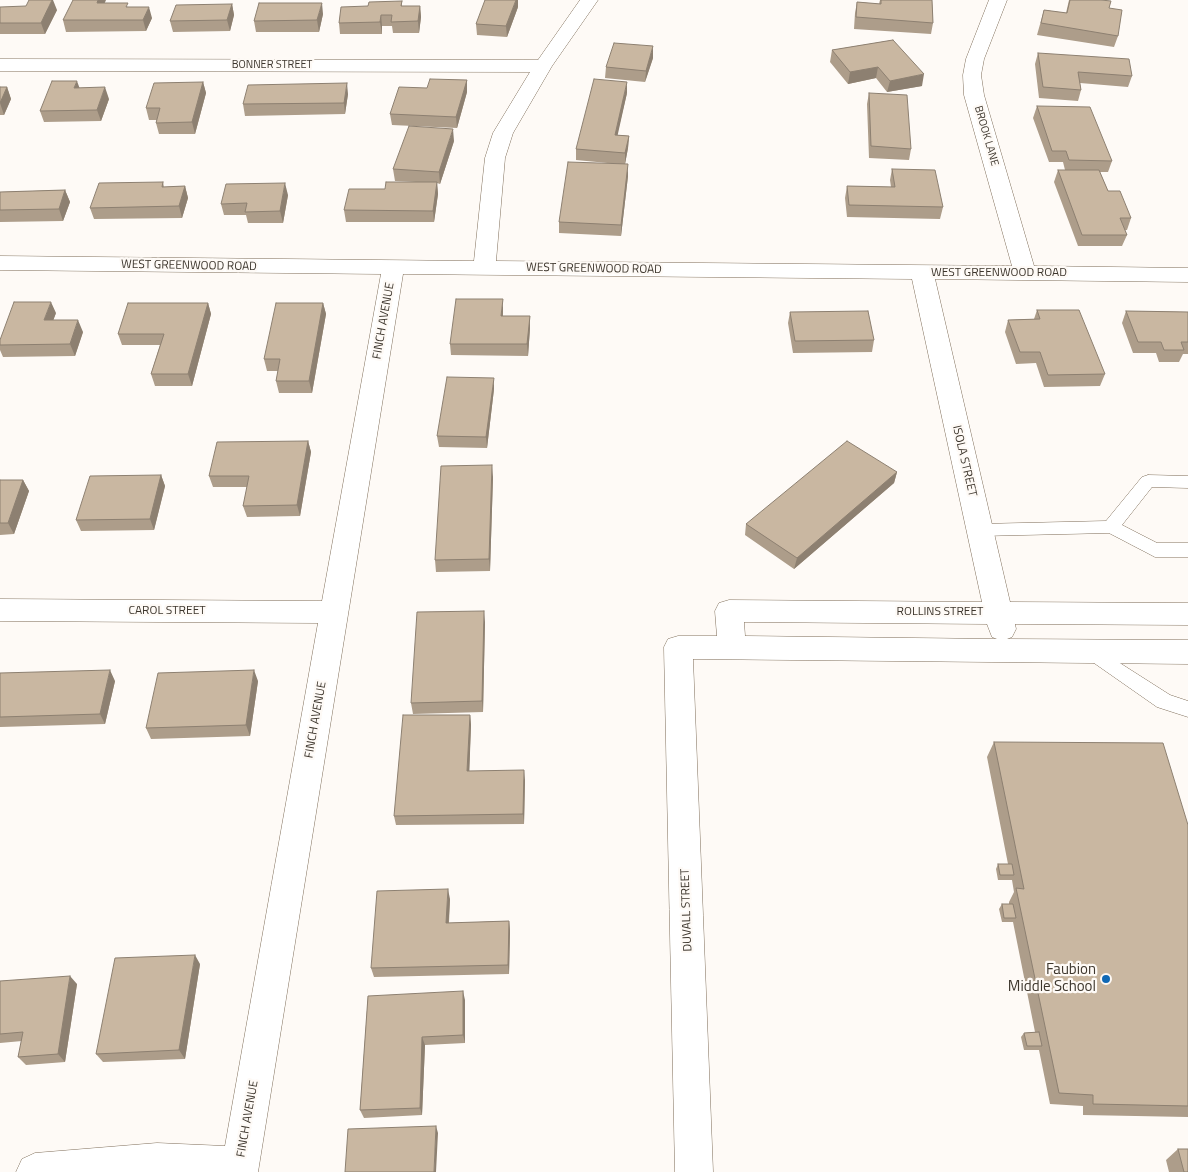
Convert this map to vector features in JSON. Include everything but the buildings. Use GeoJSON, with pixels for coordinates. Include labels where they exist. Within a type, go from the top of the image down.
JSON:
{"type":"FeatureCollection","features":[{"type":"Feature","properties":{"kind":"street"},"geometry":{"type":"LineString","coordinates":[[484,268],[495,158],[503,133],[544,66],[589,0]]}},
{"type":"Feature","properties":{"kind":"street","name":"BROOK LANE"},"geometry":{"type":"LineString","coordinates":[[998,0],[975,59],[972,75],[974,95],[1025,273]]}},
{"type":"Feature","properties":{"kind":"street","name":"BONNER STREET"},"geometry":{"type":"LineString","coordinates":[[0,65],[544,66]]}},
{"type":"Feature","properties":{"kind":"street","name":"WEST GREENWOOD ROAD"},"geometry":{"type":"LineString","coordinates":[[0,263],[1188,274]]}},
{"type":"Feature","properties":{"kind":"street","name":"FINCH AVENUE"},"geometry":{"type":"LineString","coordinates":[[240,1168],[393,268]]}},
{"type":"Feature","properties":{"kind":"street","name":"ISOLA STREET"},"geometry":{"type":"LineString","coordinates":[[922,273],[1006,650]]}},
{"type":"Feature","properties":{"kind":"street","name":"CAROL STREET"},"geometry":{"type":"LineString","coordinates":[[0,610],[334,612]]}},
{"type":"Feature","properties":{"kind":"street","name":"ROLLINS STREET"},"geometry":{"type":"LineString","coordinates":[[732,648],[729,611],[1188,614]]}},
{"type":"Feature","properties":{"kind":"street","name":"DUVALL STREET"},"geometry":{"type":"LineString","coordinates":[[694,1172],[678,648],[732,648]]}},
{"type":"Feature","properties":{"kind":"street"},"geometry":{"type":"LineString","coordinates":[[732,648],[1188,652]]}},
{"type":"Feature","properties":{"kind":"street"},"geometry":{"type":"LineString","coordinates":[[35,1172],[157,1162],[240,1168]]}},
{"type":"Feature","properties":{"kind":"lane"},"geometry":{"type":"LineString","coordinates":[[1111,527],[1148,481],[1188,482]]}},
{"type":"Feature","properties":{"kind":"lane"},"geometry":{"type":"LineString","coordinates":[[980,530],[1111,527],[1155,550],[1188,550]]}},
{"type":"Feature","properties":{"kind":"lane"},"geometry":{"type":"LineString","coordinates":[[1090,651],[1164,701],[1188,709]]}},
{"type":"Feature","properties":{"kind":"place","name":"Faubion Middle School"},"geometry":{"type":"Point","coordinates":[1106,979]}}]}
